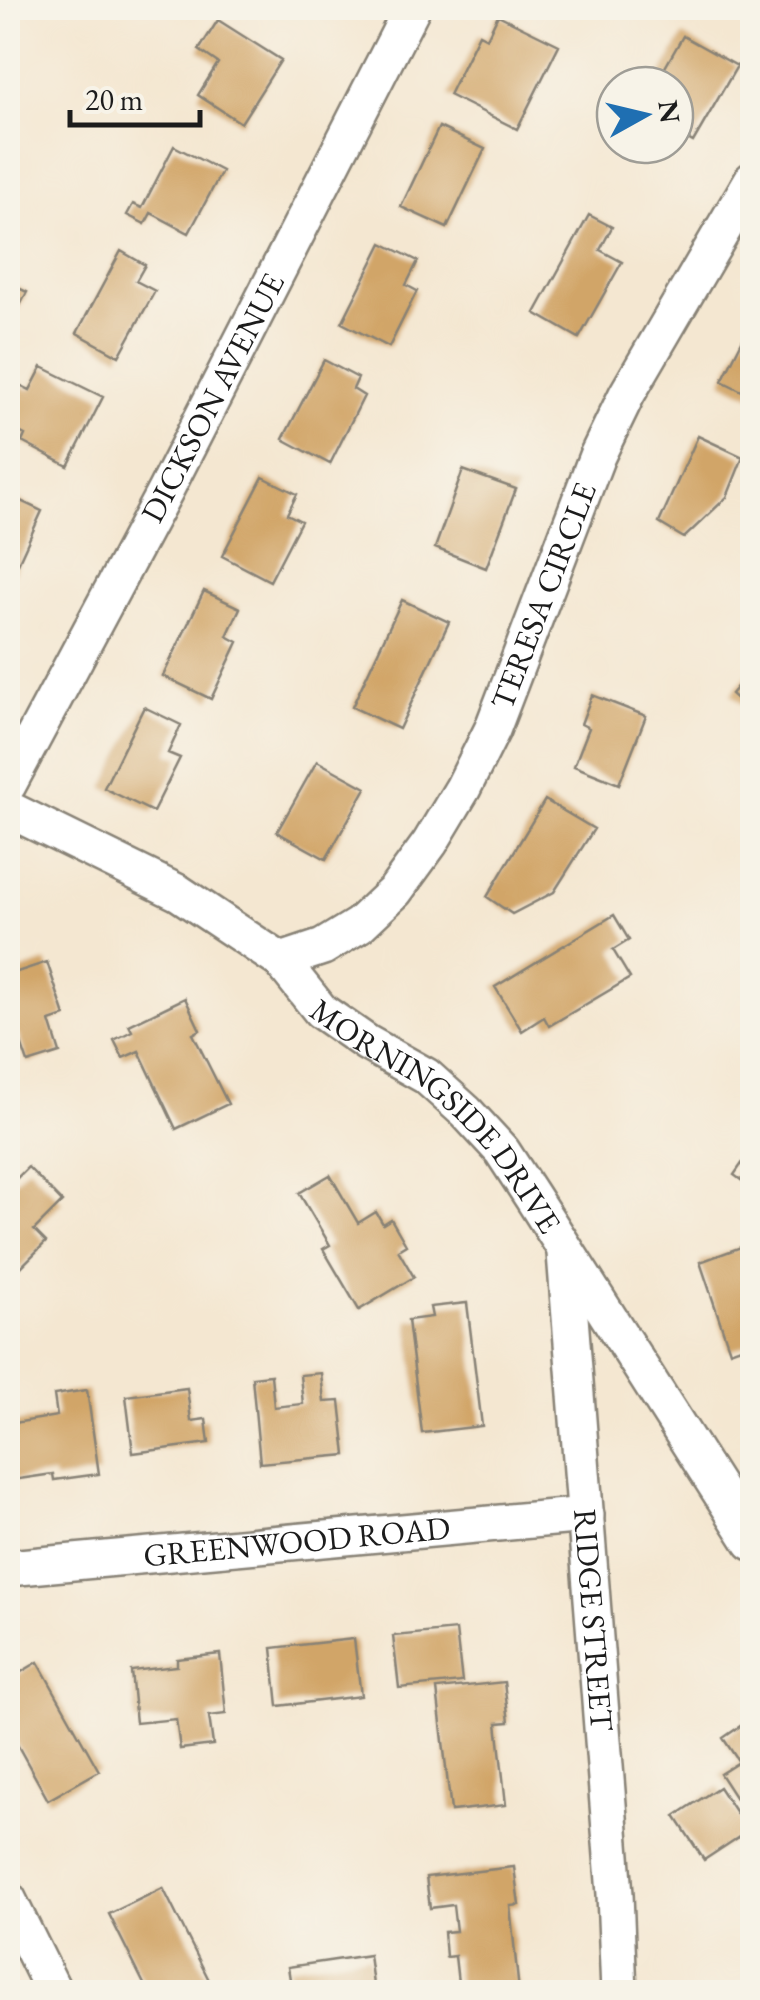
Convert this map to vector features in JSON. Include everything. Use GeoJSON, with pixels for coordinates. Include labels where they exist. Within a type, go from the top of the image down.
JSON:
{"type":"FeatureCollection","features":[{"type":"Feature","properties":{"kind":"street","name":"DICKSON AVENUE"},"geometry":{"type":"LineString","coordinates":[[8,784],[165,491],[412,8]]}},
{"type":"Feature","properties":{"kind":"street","name":"TERESA CIRCLE"},"geometry":{"type":"LineString","coordinates":[[282,961],[324,947],[359,925],[396,890],[430,843],[492,730],[597,456],[627,394],[752,180]]}},
{"type":"Feature","properties":{"kind":"street","name":"MORNINGSIDE DRIVE"},"geometry":{"type":"LineString","coordinates":[[8,809],[180,893],[282,961],[322,1011],[367,1043],[426,1076],[466,1112],[502,1151],[752,1542]]}},
{"type":"Feature","properties":{"kind":"street","name":"RIDGE STREET"},"geometry":{"type":"LineString","coordinates":[[564,1248],[619,1992]]}},
{"type":"Feature","properties":{"kind":"street","name":"GREENWOOD ROAD"},"geometry":{"type":"LineString","coordinates":[[8,1568],[586,1515]]}},
{"type":"Feature","properties":{"kind":"street"},"geometry":{"type":"LineString","coordinates":[[8,1899],[54,1992]]}},
{"type":"Feature","properties":{"kind":"building"},"geometry":{"type":"Polygon","coordinates":[[[498,15],[559,45],[517,129],[449,95],[479,34],[487,38],[498,15]]]}},
{"type":"Feature","properties":{"kind":"building"},"geometry":{"type":"Polygon","coordinates":[[[218,20],[281,60],[241,123],[198,95],[218,63],[199,50],[218,20]]]}},
{"type":"Feature","properties":{"kind":"building"},"geometry":{"type":"Polygon","coordinates":[[[683,36],[737,66],[695,139],[695,65],[666,65],[683,36]]]}},
{"type":"Feature","properties":{"kind":"building"},"geometry":{"type":"Polygon","coordinates":[[[439,127],[485,149],[447,228],[401,207],[439,127]]]}},
{"type":"Feature","properties":{"kind":"building"},"geometry":{"type":"Polygon","coordinates":[[[174,146],[222,171],[189,233],[151,213],[145,224],[127,215],[133,204],[142,208],[174,146]]]}},
{"type":"Feature","properties":{"kind":"building"},"geometry":{"type":"Polygon","coordinates":[[[589,215],[612,227],[600,250],[622,262],[579,338],[535,313],[589,215]]]}},
{"type":"Feature","properties":{"kind":"building"},"geometry":{"type":"Polygon","coordinates":[[[382,243],[418,261],[406,285],[417,291],[389,347],[342,323],[382,243]]]}},
{"type":"Feature","properties":{"kind":"building"},"geometry":{"type":"Polygon","coordinates":[[[121,251],[145,265],[136,281],[155,291],[119,356],[77,333],[121,251]]]}},
{"type":"Feature","properties":{"kind":"building"},"geometry":{"type":"Polygon","coordinates":[[[8,283],[27,292],[14,317],[8,313],[8,283]]]}},
{"type":"Feature","properties":{"kind":"building"},"geometry":{"type":"Polygon","coordinates":[[[749,327],[752,329],[752,396],[722,381],[749,327]]]}},
{"type":"Feature","properties":{"kind":"building"},"geometry":{"type":"Polygon","coordinates":[[[324,360],[358,378],[353,389],[364,396],[330,464],[283,439],[324,360]]]}},
{"type":"Feature","properties":{"kind":"building"},"geometry":{"type":"Polygon","coordinates":[[[42,367],[103,397],[68,466],[22,442],[25,435],[8,426],[8,379],[30,390],[42,367]]]}},
{"type":"Feature","properties":{"kind":"building"},"geometry":{"type":"Polygon","coordinates":[[[698,436],[743,457],[727,497],[684,538],[659,523],[698,436]]]}},
{"type":"Feature","properties":{"kind":"building"},"geometry":{"type":"Polygon","coordinates":[[[463,470],[516,489],[486,568],[435,548],[463,470]]]}},
{"type":"Feature","properties":{"kind":"building"},"geometry":{"type":"Polygon","coordinates":[[[263,477],[297,494],[287,514],[301,521],[270,581],[222,556],[263,477]]]}},
{"type":"Feature","properties":{"kind":"building"},"geometry":{"type":"Polygon","coordinates":[[[8,495],[42,511],[11,579],[8,578],[8,495]]]}},
{"type":"Feature","properties":{"kind":"building"},"geometry":{"type":"Polygon","coordinates":[[[204,591],[240,608],[227,636],[238,642],[211,699],[163,676],[204,591]]]}},
{"type":"Feature","properties":{"kind":"building"},"geometry":{"type":"Polygon","coordinates":[[[402,600],[449,622],[399,729],[352,707],[402,600]]]}},
{"type":"Feature","properties":{"kind":"building"},"geometry":{"type":"Polygon","coordinates":[[[752,669],[752,713],[731,694],[752,669]]]}},
{"type":"Feature","properties":{"kind":"building"},"geometry":{"type":"Polygon","coordinates":[[[592,695],[646,716],[619,784],[574,766],[589,728],[581,724],[592,695]]]}},
{"type":"Feature","properties":{"kind":"building"},"geometry":{"type":"Polygon","coordinates":[[[144,707],[181,725],[168,753],[180,758],[153,812],[104,788],[144,707]]]}},
{"type":"Feature","properties":{"kind":"building"},"geometry":{"type":"Polygon","coordinates":[[[317,761],[366,788],[326,859],[277,832],[317,761]]]}},
{"type":"Feature","properties":{"kind":"building"},"geometry":{"type":"Polygon","coordinates":[[[545,800],[594,829],[554,892],[512,914],[487,897],[545,800]]]}},
{"type":"Feature","properties":{"kind":"building"},"geometry":{"type":"Polygon","coordinates":[[[614,915],[629,940],[613,950],[630,978],[549,1026],[544,1017],[522,1031],[495,987],[614,915]]]}},
{"type":"Feature","properties":{"kind":"building"},"geometry":{"type":"Polygon","coordinates":[[[47,962],[65,1016],[50,1021],[60,1053],[28,1063],[18,1034],[8,1037],[8,975],[47,962]]]}},
{"type":"Feature","properties":{"kind":"building"},"geometry":{"type":"Polygon","coordinates":[[[185,998],[200,1030],[193,1034],[228,1104],[176,1129],[139,1051],[123,1058],[114,1040],[132,1031],[129,1025],[185,998]]]}},
{"type":"Feature","properties":{"kind":"building"},"geometry":{"type":"Polygon","coordinates":[[[752,1149],[752,1188],[734,1175],[752,1149]]]}},
{"type":"Feature","properties":{"kind":"building"},"geometry":{"type":"Polygon","coordinates":[[[28,1167],[62,1202],[34,1230],[46,1242],[10,1278],[8,1187],[28,1167]]]}},
{"type":"Feature","properties":{"kind":"building"},"geometry":{"type":"Polygon","coordinates":[[[330,1175],[358,1223],[376,1212],[383,1224],[391,1219],[406,1245],[398,1250],[414,1277],[359,1310],[323,1249],[330,1245],[299,1193],[330,1175]]]}},
{"type":"Feature","properties":{"kind":"building"},"geometry":{"type":"Polygon","coordinates":[[[752,1243],[752,1343],[730,1351],[700,1262],[752,1243]]]}},
{"type":"Feature","properties":{"kind":"building"},"geometry":{"type":"Polygon","coordinates":[[[467,1303],[482,1426],[422,1433],[408,1320],[432,1317],[430,1307],[467,1303]]]}},
{"type":"Feature","properties":{"kind":"building"},"geometry":{"type":"Polygon","coordinates":[[[321,1373],[324,1402],[340,1401],[346,1455],[260,1463],[252,1377],[271,1375],[274,1407],[303,1404],[300,1375],[321,1373]]]}},
{"type":"Feature","properties":{"kind":"building"},"geometry":{"type":"Polygon","coordinates":[[[187,1388],[191,1421],[206,1419],[209,1443],[133,1453],[126,1396],[187,1388]]]}},
{"type":"Feature","properties":{"kind":"building"},"geometry":{"type":"Polygon","coordinates":[[[87,1390],[99,1474],[54,1480],[53,1474],[12,1480],[8,1424],[57,1416],[54,1395],[87,1390]]]}},
{"type":"Feature","properties":{"kind":"building"},"geometry":{"type":"Polygon","coordinates":[[[456,1630],[462,1682],[399,1688],[393,1636],[456,1630]]]}},
{"type":"Feature","properties":{"kind":"building"},"geometry":{"type":"Polygon","coordinates":[[[354,1639],[361,1696],[278,1706],[272,1648],[354,1639]]]}},
{"type":"Feature","properties":{"kind":"building"},"geometry":{"type":"Polygon","coordinates":[[[220,1654],[226,1714],[209,1716],[213,1745],[180,1749],[176,1719],[136,1723],[131,1671],[177,1666],[177,1659],[220,1654]]]}},
{"type":"Feature","properties":{"kind":"building"},"geometry":{"type":"Polygon","coordinates":[[[38,1662],[99,1771],[48,1800],[8,1728],[8,1680],[38,1662]]]}},
{"type":"Feature","properties":{"kind":"building"},"geometry":{"type":"Polygon","coordinates":[[[504,1682],[509,1722],[497,1723],[506,1805],[451,1811],[437,1689],[504,1682]]]}},
{"type":"Feature","properties":{"kind":"building"},"geometry":{"type":"Polygon","coordinates":[[[752,1718],[752,1823],[720,1774],[739,1762],[723,1738],[752,1718]]]}},
{"type":"Feature","properties":{"kind":"building"},"geometry":{"type":"Polygon","coordinates":[[[719,1787],[748,1831],[704,1860],[675,1816],[719,1787]]]}},
{"type":"Feature","properties":{"kind":"building"},"geometry":{"type":"Polygon","coordinates":[[[514,1867],[519,1905],[510,1906],[519,1991],[459,1992],[455,1956],[446,1957],[444,1932],[456,1931],[453,1905],[430,1908],[426,1877],[514,1867]]]}},
{"type":"Feature","properties":{"kind":"building"},"geometry":{"type":"Polygon","coordinates":[[[163,1888],[215,1992],[148,1992],[109,1914],[163,1888]]]}},
{"type":"Feature","properties":{"kind":"building"},"geometry":{"type":"Polygon","coordinates":[[[369,1955],[374,1992],[292,1992],[288,1967],[369,1955]]]}}]}
